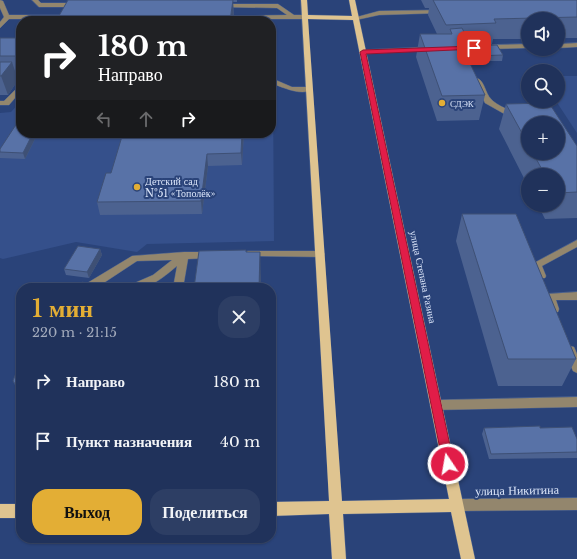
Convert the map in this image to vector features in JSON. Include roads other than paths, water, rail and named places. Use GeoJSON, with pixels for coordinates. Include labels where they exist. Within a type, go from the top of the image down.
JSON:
{"type":"FeatureCollection","features":[{"type":"Feature","properties":{"kind":"main road"},"geometry":{"type":"LineString","coordinates":[[304,0],[339,559]]}},
{"type":"Feature","properties":{"kind":"main road","name":"улица Степана Разина"},"geometry":{"type":"LineString","coordinates":[[352,0],[468,559]]}},
{"type":"Feature","properties":{"kind":"main road"},"geometry":{"type":"LineString","coordinates":[[305,17],[356,18]]}},
{"type":"Feature","properties":{"kind":"main road"},"geometry":{"type":"LineString","coordinates":[[276,509],[457,506]]}},
{"type":"Feature","properties":{"kind":"main road"},"geometry":{"type":"LineString","coordinates":[[0,511],[16,510]]}},
{"type":"Feature","properties":{"kind":"street"},"geometry":{"type":"LineString","coordinates":[[35,0],[39,5],[87,5]]}},
{"type":"Feature","properties":{"kind":"street"},"geometry":{"type":"LineString","coordinates":[[0,1],[7,16],[16,21]]}},
{"type":"Feature","properties":{"kind":"street"},"geometry":{"type":"LineString","coordinates":[[214,6],[278,6],[293,17]]}},
{"type":"Feature","properties":{"kind":"street"},"geometry":{"type":"LineString","coordinates":[[356,18],[379,13],[450,12]]}},
{"type":"Feature","properties":{"kind":"street"},"geometry":{"type":"LineString","coordinates":[[7,16],[16,16]]}},
{"type":"Feature","properties":{"kind":"street"},"geometry":{"type":"LineString","coordinates":[[0,26],[7,16]]}},
{"type":"Feature","properties":{"kind":"street"},"geometry":{"type":"LineString","coordinates":[[276,17],[305,17]]}},
{"type":"Feature","properties":{"kind":"street"},"geometry":{"type":"LineString","coordinates":[[565,46],[577,45]]}},
{"type":"Feature","properties":{"kind":"street"},"geometry":{"type":"LineString","coordinates":[[445,48],[462,51],[521,47]]}},
{"type":"Feature","properties":{"kind":"street"},"geometry":{"type":"LineString","coordinates":[[363,52],[438,49]]}},
{"type":"Feature","properties":{"kind":"street"},"geometry":{"type":"LineString","coordinates":[[474,74],[488,101],[511,114],[521,116]]}},
{"type":"Feature","properties":{"kind":"street"},"geometry":{"type":"LineString","coordinates":[[0,77],[16,77]]}},
{"type":"Feature","properties":{"kind":"street"},"geometry":{"type":"LineString","coordinates":[[276,82],[291,89],[310,89]]}},
{"type":"Feature","properties":{"kind":"street"},"geometry":{"type":"LineString","coordinates":[[0,103],[6,103],[16,92]]}},
{"type":"Feature","properties":{"kind":"street"},"geometry":{"type":"LineString","coordinates":[[558,318],[536,265],[577,243]]}},
{"type":"Feature","properties":{"kind":"street"},"geometry":{"type":"LineString","coordinates":[[238,254],[320,254]]}},
{"type":"Feature","properties":{"kind":"street"},"geometry":{"type":"LineString","coordinates":[[96,283],[136,258],[184,255],[223,255]]}},
{"type":"Feature","properties":{"kind":"street"},"geometry":{"type":"LineString","coordinates":[[144,283],[157,277],[184,255]]}},
{"type":"Feature","properties":{"kind":"street"},"geometry":{"type":"LineString","coordinates":[[179,283],[184,255]]}},
{"type":"Feature","properties":{"kind":"street"},"geometry":{"type":"LineString","coordinates":[[547,290],[577,296]]}},
{"type":"Feature","properties":{"kind":"street"},"geometry":{"type":"LineString","coordinates":[[566,340],[577,368]]}},
{"type":"Feature","properties":{"kind":"street"},"geometry":{"type":"LineString","coordinates":[[436,405],[577,402]]}},
{"type":"Feature","properties":{"kind":"street","name":"улица Никитина"},"geometry":{"type":"LineString","coordinates":[[457,506],[577,504]]}},
{"type":"Feature","properties":{"kind":"place","name":"СДЭК"},"geometry":{"type":"Point","coordinates":[442,103]}},
{"type":"Feature","properties":{"kind":"place","name":"Детский сад №51 «Тополёк»"},"geometry":{"type":"Point","coordinates":[137,187]}}]}
